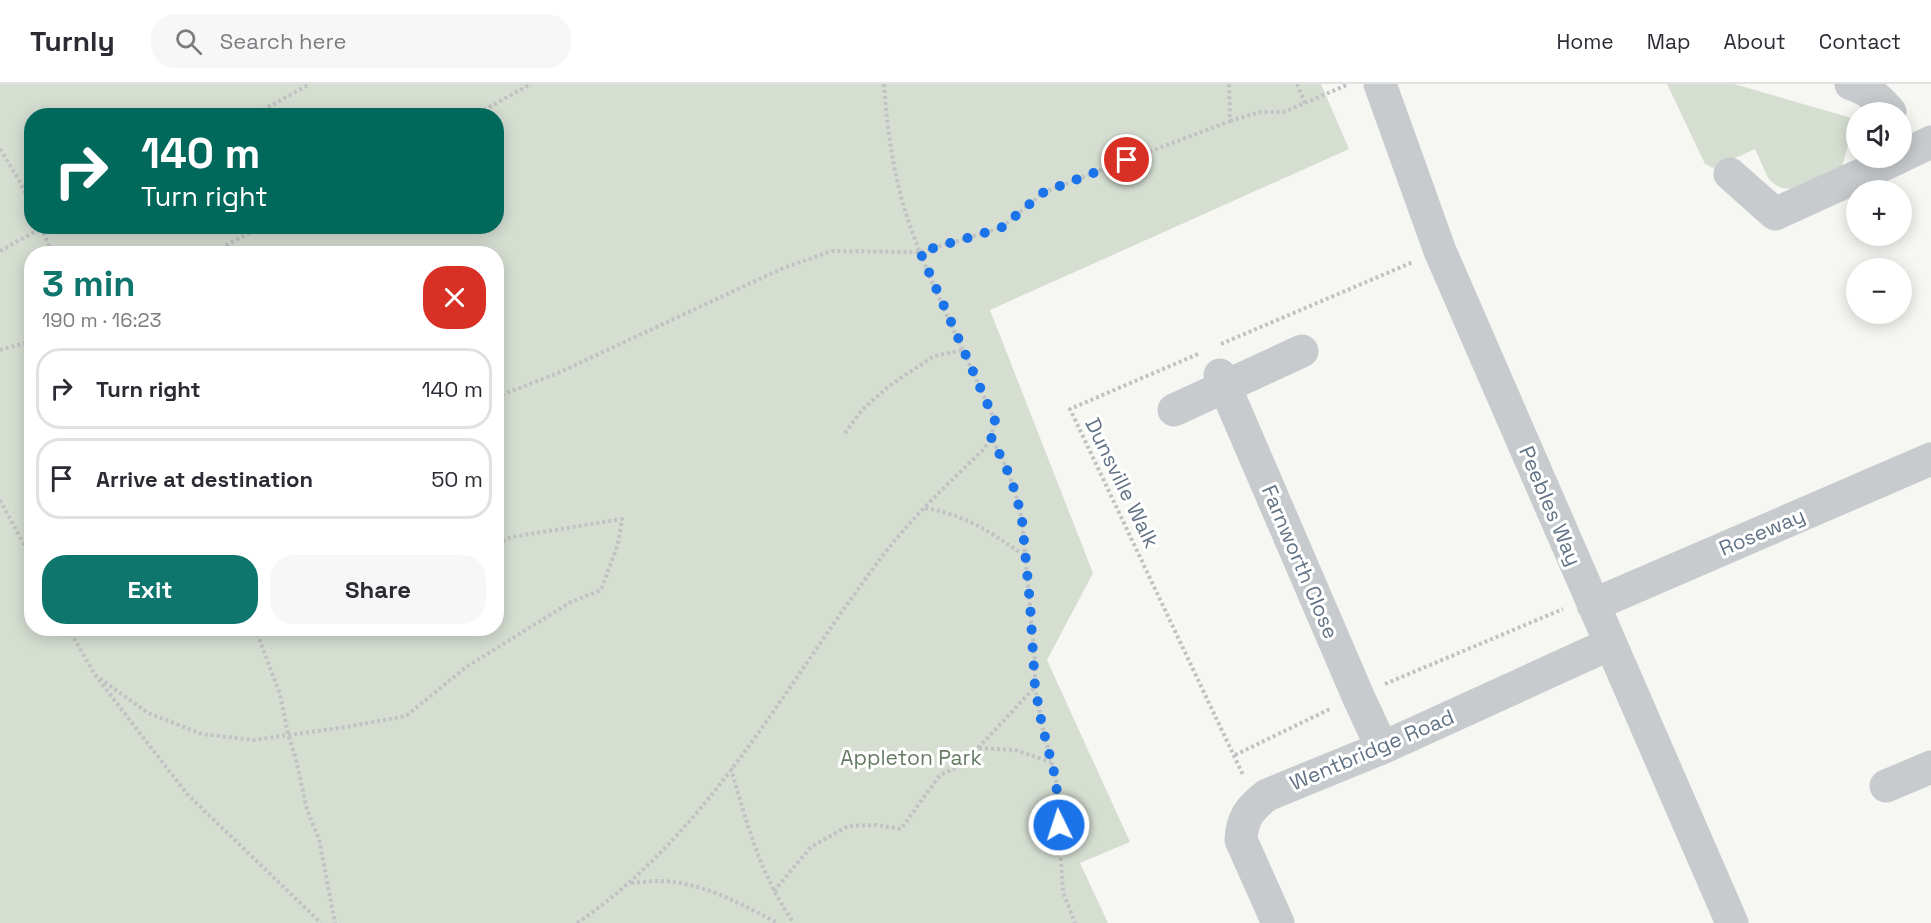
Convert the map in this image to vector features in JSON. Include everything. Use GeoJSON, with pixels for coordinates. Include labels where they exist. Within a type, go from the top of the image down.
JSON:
{"type":"FeatureCollection","features":[{"type":"Feature","properties":{"kind":"street","name":"Peebles Way"},"geometry":{"type":"LineString","coordinates":[[1380,84],[1440,251],[1732,923]]}},
{"type":"Feature","properties":{"kind":"street"},"geometry":{"type":"LineString","coordinates":[[1851,84],[1869,92],[1881,102]]}},
{"type":"Feature","properties":{"kind":"street"},"geometry":{"type":"LineString","coordinates":[[1730,174],[1775,214],[1869,168]]}},
{"type":"Feature","properties":{"kind":"street"},"geometry":{"type":"LineString","coordinates":[[1174,410],[1216,365],[1302,351]]}},
{"type":"Feature","properties":{"kind":"street","name":"Farnworth Close"},"geometry":{"type":"LineString","coordinates":[[1216,365],[1382,748]]}},
{"type":"Feature","properties":{"kind":"street","name":"Roseway"},"geometry":{"type":"LineString","coordinates":[[1591,601],[1931,459]]}},
{"type":"Feature","properties":{"kind":"street","name":"Wentbridge Road"},"geometry":{"type":"LineString","coordinates":[[1255,804],[1267,795],[1382,748],[1610,644]]}},
{"type":"Feature","properties":{"kind":"street"},"geometry":{"type":"LineString","coordinates":[[1886,786],[1931,767]]}},
{"type":"Feature","properties":{"kind":"street"},"geometry":{"type":"LineString","coordinates":[[1255,804],[1246,813],[1241,840],[1278,923]]}},
{"type":"Feature","properties":{"kind":"path"},"geometry":{"type":"LineString","coordinates":[[266,108],[310,84]]}},
{"type":"Feature","properties":{"kind":"path"},"geometry":{"type":"LineString","coordinates":[[488,108],[531,84]]}},
{"type":"Feature","properties":{"kind":"path"},"geometry":{"type":"LineString","coordinates":[[577,923],[631,883],[693,815],[731,768],[804,669],[880,559],[903,531],[984,449],[991,437],[995,421],[908,221],[895,167],[886,113],[884,84]]}},
{"type":"Feature","properties":{"kind":"path"},"geometry":{"type":"LineString","coordinates":[[1229,84],[1230,121]]}},
{"type":"Feature","properties":{"kind":"path"},"geometry":{"type":"LineString","coordinates":[[1297,84],[1305,103]]}},
{"type":"Feature","properties":{"kind":"path"},"geometry":{"type":"LineString","coordinates":[[504,394],[568,368],[781,269],[832,251],[920,252],[1001,228],[1044,192],[1230,121],[1260,112],[1284,112],[1349,84]]}},
{"type":"Feature","properties":{"kind":"path"},"geometry":{"type":"LineString","coordinates":[[0,149],[24,189]]}},
{"type":"Feature","properties":{"kind":"path"},"geometry":{"type":"LineString","coordinates":[[0,251],[30,234]]}},
{"type":"Feature","properties":{"kind":"path"},"geometry":{"type":"LineString","coordinates":[[225,246],[247,234]]}},
{"type":"Feature","properties":{"kind":"path","name":"Dunsville Walk"},"geometry":{"type":"LineString","coordinates":[[1255,804],[1235,754],[1070,409],[1216,365],[1440,251]]}},
{"type":"Feature","properties":{"kind":"path"},"geometry":{"type":"LineString","coordinates":[[0,350],[24,343]]}},
{"type":"Feature","properties":{"kind":"path"},"geometry":{"type":"LineString","coordinates":[[845,433],[862,410],[889,386],[934,356],[964,350]]}},
{"type":"Feature","properties":{"kind":"path"},"geometry":{"type":"LineString","coordinates":[[991,437],[1006,467],[1022,520],[1035,687],[1059,806],[1063,892],[1075,923]]}},
{"type":"Feature","properties":{"kind":"path"},"geometry":{"type":"LineString","coordinates":[[0,500],[24,544]]}},
{"type":"Feature","properties":{"kind":"path"},"geometry":{"type":"LineString","coordinates":[[925,508],[946,512],[971,521],[1025,555]]}},
{"type":"Feature","properties":{"kind":"path"},"geometry":{"type":"LineString","coordinates":[[95,675],[148,714],[202,734],[252,740],[406,716],[466,667],[571,602],[601,590],[618,544],[622,519],[511,537],[504,541]]}},
{"type":"Feature","properties":{"kind":"path"},"geometry":{"type":"LineString","coordinates":[[1235,754],[1358,696],[1591,601]]}},
{"type":"Feature","properties":{"kind":"path"},"geometry":{"type":"LineString","coordinates":[[73,636],[95,675],[187,794],[321,923]]}},
{"type":"Feature","properties":{"kind":"path"},"geometry":{"type":"LineString","coordinates":[[258,636],[280,694],[307,810],[319,839],[335,923]]}},
{"type":"Feature","properties":{"kind":"path"},"geometry":{"type":"LineString","coordinates":[[774,891],[811,847],[848,826],[876,825],[901,829],[940,775],[974,760],[978,748],[1035,687]]}},
{"type":"Feature","properties":{"kind":"path"},"geometry":{"type":"LineString","coordinates":[[978,748],[1015,750],[1051,762]]}},
{"type":"Feature","properties":{"kind":"path"},"geometry":{"type":"LineString","coordinates":[[731,768],[750,833],[767,880],[794,923]]}},
{"type":"Feature","properties":{"kind":"path"},"geometry":{"type":"LineString","coordinates":[[631,883],[664,881],[699,887],[729,898],[778,923]]}},
{"type":"Feature","properties":{"kind":"green space","name":"Appleton Park"},"geometry":{"type":"Polygon","coordinates":[[[0,84],[1321,84],[1349,149],[990,310],[1093,573],[1047,660],[1130,842],[1080,863],[1108,923],[0,923],[0,84]]]}},
{"type":"Feature","properties":{"kind":"green space"},"geometry":{"type":"Polygon","coordinates":[[[1667,84],[1734,84],[1846,116],[1846,152],[1840,174],[1811,185],[1791,189],[1774,184],[1767,176],[1755,149],[1713,168],[1705,164],[1667,84]]]}},
{"type":"Feature","properties":{"kind":"route"},"geometry":{"type":"LineString","coordinates":[[1059,825],[1056,780],[1035,687],[1029,584],[1022,520],[1016,494],[991,437],[995,421],[920,252],[1001,228],[1044,192],[1127,160]]}}]}
